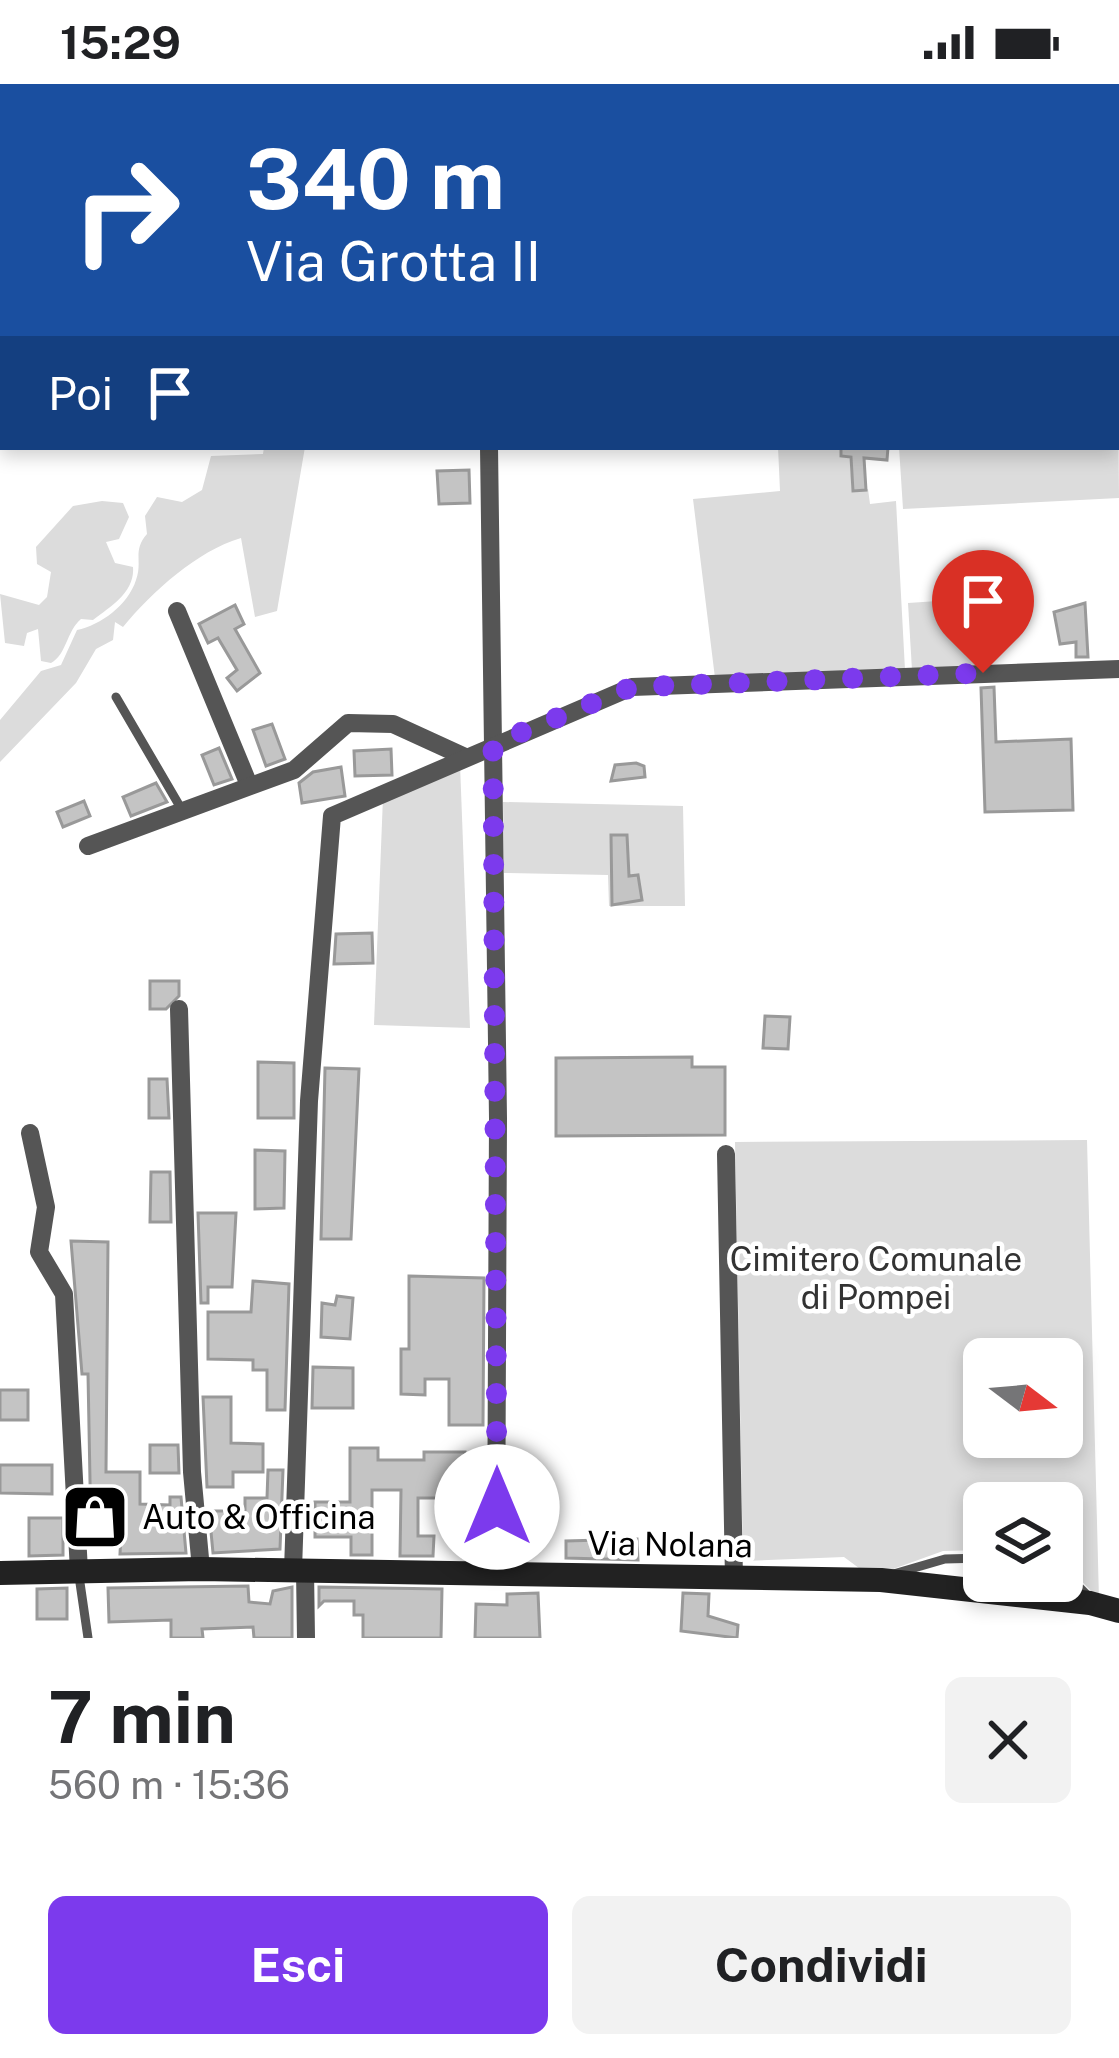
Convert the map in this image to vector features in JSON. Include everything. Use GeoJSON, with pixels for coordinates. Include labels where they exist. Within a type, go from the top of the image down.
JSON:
{"type":"FeatureCollection","features":[{"type":"Feature","properties":{"kind":"street"},"geometry":{"type":"LineString","coordinates":[[489,450],[496,1572]]}},
{"type":"Feature","properties":{"kind":"street"},"geometry":{"type":"LineString","coordinates":[[177,611],[249,785]]}},
{"type":"Feature","properties":{"kind":"street"},"geometry":{"type":"LineString","coordinates":[[306,1638],[299,1570],[309,1101],[332,816],[632,687],[1119,669]]}},
{"type":"Feature","properties":{"kind":"street"},"geometry":{"type":"LineString","coordinates":[[88,846],[294,770],[348,723],[393,724],[465,757]]}},
{"type":"Feature","properties":{"kind":"street"},"geometry":{"type":"LineString","coordinates":[[179,1009],[193,1472],[201,1570]]}},
{"type":"Feature","properties":{"kind":"street"},"geometry":{"type":"LineString","coordinates":[[30,1133],[46,1207],[39,1252],[64,1294],[79,1570]]}},
{"type":"Feature","properties":{"kind":"street"},"geometry":{"type":"LineString","coordinates":[[726,1154],[734,1579]]}},
{"type":"Feature","properties":{"kind":"street","name":"Via Nolana"},"geometry":{"type":"LineString","coordinates":[[0,1573],[299,1570],[881,1580],[1090,1603],[1119,1611]]}},
{"type":"Feature","properties":{"kind":"lane"},"geometry":{"type":"LineString","coordinates":[[116,697],[182,810]]}},
{"type":"Feature","properties":{"kind":"lane"},"geometry":{"type":"LineString","coordinates":[[881,1580],[932,1561],[963,1559]]}},
{"type":"Feature","properties":{"kind":"lane"},"geometry":{"type":"LineString","coordinates":[[79,1570],[88,1638]]}},
{"type":"Feature","properties":{"kind":"lane"},"geometry":{"type":"LineString","coordinates":[[1083,1595],[1090,1603]]}},
{"type":"Feature","properties":{"kind":"green space"},"geometry":{"type":"Polygon","coordinates":[[[264,450],[304,450],[277,611],[255,617],[241,538],[208,552],[162,586],[123,627],[115,622],[113,640],[96,649],[76,683],[0,762],[0,720],[41,671],[61,665],[77,630],[95,624],[127,598],[147,534],[145,516],[157,497],[182,502],[202,490],[211,456],[263,454],[264,450]]]}},
{"type":"Feature","properties":{"kind":"green space"},"geometry":{"type":"Polygon","coordinates":[[[778,450],[849,450],[852,491],[868,489],[870,504],[896,501],[905,670],[715,678],[693,499],[780,491],[778,450]]]}},
{"type":"Feature","properties":{"kind":"green space"},"geometry":{"type":"Polygon","coordinates":[[[899,450],[1119,450],[1119,498],[903,509],[899,450]]]}},
{"type":"Feature","properties":{"kind":"green space"},"geometry":{"type":"Polygon","coordinates":[[[123,503],[129,517],[119,539],[106,542],[115,563],[133,567],[126,591],[93,620],[81,619],[51,663],[41,661],[38,629],[27,633],[24,646],[5,643],[0,594],[39,605],[47,597],[51,572],[37,564],[36,547],[73,506],[123,503]]]}},
{"type":"Feature","properties":{"kind":"green space"},"geometry":{"type":"Polygon","coordinates":[[[982,598],[988,668],[912,670],[908,603],[982,598]]]}},
{"type":"Feature","properties":{"kind":"green space"},"geometry":{"type":"Polygon","coordinates":[[[460,764],[470,1028],[374,1025],[383,797],[460,764]]]}},
{"type":"Feature","properties":{"kind":"green space"},"geometry":{"type":"Polygon","coordinates":[[[503,802],[683,806],[685,906],[609,906],[608,875],[504,873],[503,802]]]}},
{"type":"Feature","properties":{"kind":"green space","name":"Cimitero Comunale di Pompei"},"geometry":{"type":"Polygon","coordinates":[[[1087,1140],[1099,1599],[1083,1583],[1083,1482],[963,1482],[963,1551],[943,1551],[871,1577],[844,1557],[743,1561],[735,1142],[1087,1140]]]}},
{"type":"Feature","properties":{"kind":"building"},"geometry":{"type":"Polygon","coordinates":[[[841,450],[888,450],[887,460],[864,458],[866,490],[853,491],[851,457],[841,456],[841,450]]]}},
{"type":"Feature","properties":{"kind":"building"},"geometry":{"type":"Polygon","coordinates":[[[469,470],[470,503],[439,504],[437,471],[469,470]]]}},
{"type":"Feature","properties":{"kind":"building"},"geometry":{"type":"Polygon","coordinates":[[[1085,603],[1088,657],[1076,657],[1076,642],[1060,644],[1054,612],[1085,603]]]}},
{"type":"Feature","properties":{"kind":"building"},"geometry":{"type":"Polygon","coordinates":[[[235,605],[244,624],[235,629],[260,673],[237,691],[227,678],[237,670],[218,638],[208,643],[199,624],[235,605]]]}},
{"type":"Feature","properties":{"kind":"building"},"geometry":{"type":"Polygon","coordinates":[[[994,687],[996,742],[1071,739],[1073,810],[985,812],[981,688],[994,687]]]}},
{"type":"Feature","properties":{"kind":"building"},"geometry":{"type":"Polygon","coordinates":[[[272,724],[285,759],[266,766],[253,730],[272,724]]]}},
{"type":"Feature","properties":{"kind":"building"},"geometry":{"type":"Polygon","coordinates":[[[219,748],[232,779],[214,785],[202,755],[219,748]]]}},
{"type":"Feature","properties":{"kind":"building"},"geometry":{"type":"Polygon","coordinates":[[[391,749],[392,775],[355,776],[354,751],[391,749]]]}},
{"type":"Feature","properties":{"kind":"building"},"geometry":{"type":"Polygon","coordinates":[[[615,765],[644,766],[645,777],[611,781],[615,765]]]}},
{"type":"Feature","properties":{"kind":"building"},"geometry":{"type":"Polygon","coordinates":[[[341,767],[345,796],[302,803],[299,783],[313,772],[341,767]]]}},
{"type":"Feature","properties":{"kind":"building"},"geometry":{"type":"Polygon","coordinates":[[[156,783],[167,802],[131,816],[123,797],[156,783]]]}},
{"type":"Feature","properties":{"kind":"building"},"geometry":{"type":"Polygon","coordinates":[[[84,801],[90,816],[63,827],[57,812],[84,801]]]}},
{"type":"Feature","properties":{"kind":"building"},"geometry":{"type":"Polygon","coordinates":[[[611,835],[627,835],[629,876],[638,875],[642,900],[612,905],[611,835]]]}},
{"type":"Feature","properties":{"kind":"building"},"geometry":{"type":"Polygon","coordinates":[[[372,933],[373,963],[334,964],[336,934],[372,933]]]}},
{"type":"Feature","properties":{"kind":"building"},"geometry":{"type":"Polygon","coordinates":[[[150,981],[179,981],[179,996],[166,1009],[150,1009],[150,981]]]}},
{"type":"Feature","properties":{"kind":"building"},"geometry":{"type":"Polygon","coordinates":[[[765,1016],[790,1017],[788,1049],[763,1048],[765,1016]]]}},
{"type":"Feature","properties":{"kind":"building"},"geometry":{"type":"Polygon","coordinates":[[[692,1057],[692,1067],[725,1067],[725,1135],[556,1136],[556,1058],[692,1057]]]}},
{"type":"Feature","properties":{"kind":"building"},"geometry":{"type":"Polygon","coordinates":[[[258,1062],[294,1063],[294,1118],[258,1118],[258,1062]]]}},
{"type":"Feature","properties":{"kind":"building"},"geometry":{"type":"Polygon","coordinates":[[[325,1068],[359,1069],[351,1239],[321,1239],[325,1068]]]}},
{"type":"Feature","properties":{"kind":"building"},"geometry":{"type":"Polygon","coordinates":[[[149,1079],[167,1079],[169,1118],[149,1118],[149,1079]]]}},
{"type":"Feature","properties":{"kind":"building"},"geometry":{"type":"Polygon","coordinates":[[[255,1150],[285,1151],[284,1208],[255,1209],[255,1150]]]}},
{"type":"Feature","properties":{"kind":"building"},"geometry":{"type":"Polygon","coordinates":[[[151,1172],[170,1172],[171,1222],[150,1222],[151,1172]]]}},
{"type":"Feature","properties":{"kind":"building"},"geometry":{"type":"Polygon","coordinates":[[[198,1213],[236,1213],[232,1287],[208,1287],[208,1303],[201,1303],[198,1213]]]}},
{"type":"Feature","properties":{"kind":"building"},"geometry":{"type":"Polygon","coordinates":[[[71,1241],[108,1242],[106,1472],[140,1472],[140,1504],[170,1505],[170,1497],[181,1497],[186,1553],[120,1554],[121,1533],[91,1534],[88,1374],[82,1374],[71,1241]]]}},
{"type":"Feature","properties":{"kind":"building"},"geometry":{"type":"Polygon","coordinates":[[[409,1276],[484,1278],[483,1425],[449,1425],[449,1379],[425,1379],[425,1395],[401,1394],[401,1349],[409,1349],[409,1276]]]}},
{"type":"Feature","properties":{"kind":"building"},"geometry":{"type":"Polygon","coordinates":[[[253,1281],[289,1284],[285,1410],[267,1410],[267,1370],[253,1370],[253,1360],[208,1359],[208,1312],[251,1312],[253,1281]]]}},
{"type":"Feature","properties":{"kind":"building"},"geometry":{"type":"Polygon","coordinates":[[[337,1296],[353,1298],[350,1339],[321,1337],[322,1303],[335,1305],[337,1296]]]}},
{"type":"Feature","properties":{"kind":"building"},"geometry":{"type":"Polygon","coordinates":[[[313,1367],[353,1368],[353,1408],[312,1408],[313,1367]]]}},
{"type":"Feature","properties":{"kind":"building"},"geometry":{"type":"Polygon","coordinates":[[[0,1390],[28,1390],[28,1420],[0,1420],[0,1390]]]}},
{"type":"Feature","properties":{"kind":"building"},"geometry":{"type":"Polygon","coordinates":[[[203,1397],[231,1397],[231,1443],[263,1444],[263,1472],[233,1472],[233,1487],[207,1487],[203,1397]]]}},
{"type":"Feature","properties":{"kind":"building"},"geometry":{"type":"Polygon","coordinates":[[[150,1445],[178,1445],[179,1473],[150,1473],[150,1445]]]}},
{"type":"Feature","properties":{"kind":"building"},"geometry":{"type":"Polygon","coordinates":[[[350,1448],[378,1448],[378,1460],[424,1460],[424,1452],[465,1452],[465,1498],[418,1498],[418,1536],[434,1536],[433,1556],[400,1556],[401,1490],[372,1490],[372,1555],[351,1555],[351,1537],[315,1537],[315,1502],[350,1502],[350,1448]]]}},
{"type":"Feature","properties":{"kind":"building"},"geometry":{"type":"Polygon","coordinates":[[[0,1465],[52,1465],[52,1494],[0,1493],[0,1465]]]}},
{"type":"Feature","properties":{"kind":"building"},"geometry":{"type":"Polygon","coordinates":[[[268,1470],[283,1470],[280,1549],[213,1553],[209,1511],[245,1511],[245,1498],[267,1498],[268,1470]]]}},
{"type":"Feature","properties":{"kind":"building"},"geometry":{"type":"Polygon","coordinates":[[[464,1502],[482,1502],[482,1557],[463,1557],[464,1502]]]}},
{"type":"Feature","properties":{"kind":"building"},"geometry":{"type":"Polygon","coordinates":[[[29,1518],[63,1518],[63,1555],[29,1556],[29,1518]]]}},
{"type":"Feature","properties":{"kind":"building"},"geometry":{"type":"Polygon","coordinates":[[[637,1539],[638,1560],[566,1558],[566,1541],[637,1539]]]}},
{"type":"Feature","properties":{"kind":"building"},"geometry":{"type":"Polygon","coordinates":[[[248,1586],[249,1602],[270,1604],[273,1591],[292,1587],[292,1638],[254,1638],[253,1627],[202,1629],[203,1638],[171,1638],[171,1620],[109,1622],[108,1588],[248,1586]]]}},
{"type":"Feature","properties":{"kind":"building"},"geometry":{"type":"Polygon","coordinates":[[[319,1587],[442,1589],[441,1638],[363,1638],[363,1615],[354,1615],[354,1601],[324,1601],[319,1606],[319,1587]]]}},
{"type":"Feature","properties":{"kind":"building"},"geometry":{"type":"Polygon","coordinates":[[[67,1588],[67,1619],[37,1619],[37,1589],[67,1588]]]}},
{"type":"Feature","properties":{"kind":"building"},"geometry":{"type":"Polygon","coordinates":[[[538,1593],[540,1638],[475,1638],[476,1604],[507,1605],[507,1594],[538,1593]]]}},
{"type":"Feature","properties":{"kind":"building"},"geometry":{"type":"Polygon","coordinates":[[[683,1593],[709,1594],[708,1616],[738,1625],[737,1638],[681,1631],[683,1593]]]}},
{"type":"Feature","properties":{"kind":"place","name":"Auto & Officina"},"geometry":{"type":"Point","coordinates":[95,1517]}},
{"type":"Feature","properties":{"kind":"route"},"geometry":{"type":"LineString","coordinates":[[497,1507],[493,744],[632,687],[983,673]]}}]}
